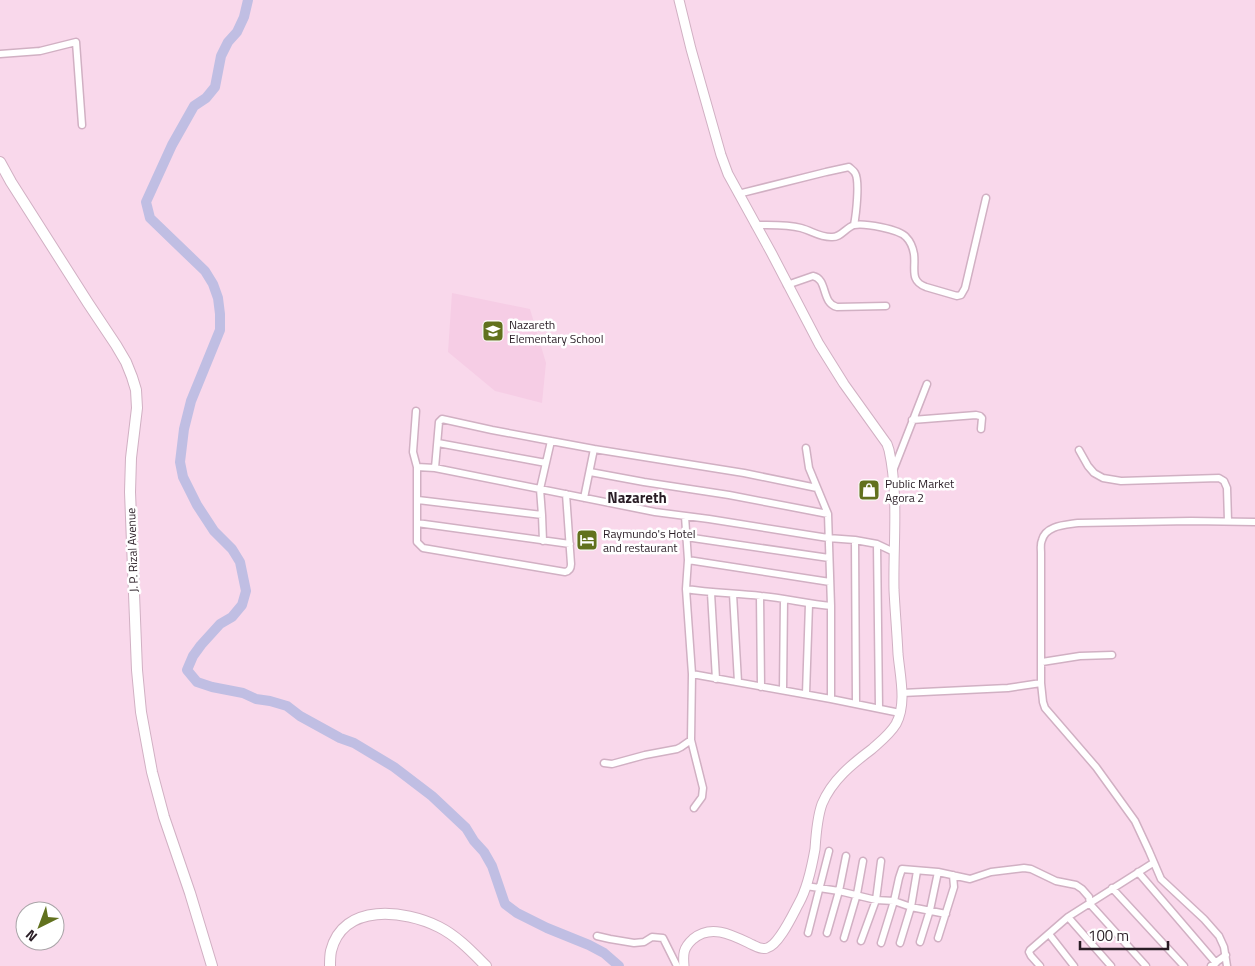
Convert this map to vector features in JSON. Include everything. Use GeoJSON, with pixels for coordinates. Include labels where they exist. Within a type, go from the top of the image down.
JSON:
{"type":"FeatureCollection","features":[{"type":"Feature","properties":{"kind":"main road"},"geometry":{"type":"LineString","coordinates":[[680,0],[691,50],[728,174],[818,344],[887,444],[891,458],[894,493],[895,616],[902,693],[898,720],[891,731],[838,778],[822,804],[806,886],[779,938],[773,945],[767,948],[760,948],[730,934],[709,931],[698,936],[685,950],[683,954],[684,966]]}},
{"type":"Feature","properties":{"kind":"main road","name":"J. P. Rizal Avenue"},"geometry":{"type":"LineString","coordinates":[[0,162],[116,345],[126,362],[136,390],[137,408],[131,458],[130,492],[137,670],[141,712],[148,754],[164,817],[212,966]]}},
{"type":"Feature","properties":{"kind":"main road"},"geometry":{"type":"LineString","coordinates":[[330,966],[331,951],[341,931],[349,924],[365,916],[389,914],[405,915],[440,928],[453,935],[486,966]]}},
{"type":"Feature","properties":{"kind":"street"},"geometry":{"type":"LineString","coordinates":[[0,54],[40,51],[76,42],[82,125]]}},
{"type":"Feature","properties":{"kind":"street"},"geometry":{"type":"LineString","coordinates":[[738,194],[849,167],[855,172],[856,178],[854,225]]}},
{"type":"Feature","properties":{"kind":"street"},"geometry":{"type":"LineString","coordinates":[[755,225],[801,228],[823,237],[832,238],[837,237],[854,225],[888,228],[897,231],[906,236],[914,251],[914,276],[917,282],[926,287],[957,296],[961,295],[965,288],[986,198]]}},
{"type":"Feature","properties":{"kind":"street"},"geometry":{"type":"LineString","coordinates":[[787,285],[816,276],[820,279],[827,300],[832,306],[886,306]]}},
{"type":"Feature","properties":{"kind":"street"},"geometry":{"type":"LineString","coordinates":[[892,472],[927,384]]}},
{"type":"Feature","properties":{"kind":"street"},"geometry":{"type":"LineString","coordinates":[[416,411],[413,452],[418,500],[417,542],[424,548],[568,571],[571,567],[566,494]]}},
{"type":"Feature","properties":{"kind":"street"},"geometry":{"type":"LineString","coordinates":[[912,420],[976,415],[982,418],[981,429]]}},
{"type":"Feature","properties":{"kind":"street"},"geometry":{"type":"LineString","coordinates":[[435,468],[439,422],[442,419],[594,449],[744,473],[817,488]]}},
{"type":"Feature","properties":{"kind":"street"},"geometry":{"type":"LineString","coordinates":[[543,540],[540,489],[551,441]]}},
{"type":"Feature","properties":{"kind":"street"},"geometry":{"type":"LineString","coordinates":[[438,443],[546,463]]}},
{"type":"Feature","properties":{"kind":"street"},"geometry":{"type":"LineString","coordinates":[[806,448],[808,468],[828,514],[832,699]]}},
{"type":"Feature","properties":{"kind":"street"},"geometry":{"type":"LineString","coordinates":[[584,498],[594,449]]}},
{"type":"Feature","properties":{"kind":"street"},"geometry":{"type":"LineString","coordinates":[[1079,450],[1094,473],[1103,478],[1121,481],[1219,478],[1224,481],[1227,488],[1228,521]]}},
{"type":"Feature","properties":{"kind":"street"},"geometry":{"type":"LineString","coordinates":[[416,467],[435,468],[655,512],[828,538],[855,540],[877,544],[894,552]]}},
{"type":"Feature","properties":{"kind":"street"},"geometry":{"type":"LineString","coordinates":[[590,472],[729,495],[828,514]]}},
{"type":"Feature","properties":{"kind":"street"},"geometry":{"type":"LineString","coordinates":[[418,500],[542,516]]}},
{"type":"Feature","properties":{"kind":"street"},"geometry":{"type":"LineString","coordinates":[[685,516],[688,560],[686,589],[692,674],[691,740],[703,788],[702,797],[694,808]]}},
{"type":"Feature","properties":{"kind":"street"},"geometry":{"type":"LineString","coordinates":[[1227,966],[1224,947],[1219,936],[1204,919],[1161,879],[1135,821],[1096,767],[1045,708],[1041,683],[1041,541],[1047,532],[1060,526],[1078,523],[1255,522]]}},
{"type":"Feature","properties":{"kind":"street"},"geometry":{"type":"LineString","coordinates":[[417,523],[570,544]]}},
{"type":"Feature","properties":{"kind":"street"},"geometry":{"type":"LineString","coordinates":[[686,537],[829,558]]}},
{"type":"Feature","properties":{"kind":"street"},"geometry":{"type":"LineString","coordinates":[[855,540],[856,704]]}},
{"type":"Feature","properties":{"kind":"street"},"geometry":{"type":"LineString","coordinates":[[877,544],[879,708]]}},
{"type":"Feature","properties":{"kind":"street"},"geometry":{"type":"LineString","coordinates":[[688,560],[830,582]]}},
{"type":"Feature","properties":{"kind":"street"},"geometry":{"type":"LineString","coordinates":[[686,589],[711,593],[760,596],[831,606]]}},
{"type":"Feature","properties":{"kind":"street"},"geometry":{"type":"LineString","coordinates":[[711,593],[716,679]]}},
{"type":"Feature","properties":{"kind":"street"},"geometry":{"type":"LineString","coordinates":[[733,594],[738,682]]}},
{"type":"Feature","properties":{"kind":"street"},"geometry":{"type":"LineString","coordinates":[[760,596],[761,686]]}},
{"type":"Feature","properties":{"kind":"street"},"geometry":{"type":"LineString","coordinates":[[783,690],[784,599]]}},
{"type":"Feature","properties":{"kind":"street"},"geometry":{"type":"LineString","coordinates":[[806,694],[809,604]]}},
{"type":"Feature","properties":{"kind":"street"},"geometry":{"type":"LineString","coordinates":[[1042,662],[1080,656],[1112,655]]}},
{"type":"Feature","properties":{"kind":"street"},"geometry":{"type":"LineString","coordinates":[[692,674],[900,713]]}},
{"type":"Feature","properties":{"kind":"street"},"geometry":{"type":"LineString","coordinates":[[902,693],[1008,688],[1041,683]]}},
{"type":"Feature","properties":{"kind":"street"},"geometry":{"type":"LineString","coordinates":[[604,763],[612,764],[681,747],[691,740]]}},
{"type":"Feature","properties":{"kind":"street"},"geometry":{"type":"LineString","coordinates":[[808,933],[829,851]]}},
{"type":"Feature","properties":{"kind":"street"},"geometry":{"type":"LineString","coordinates":[[827,932],[846,856]]}},
{"type":"Feature","properties":{"kind":"street"},"geometry":{"type":"LineString","coordinates":[[844,938],[857,894],[863,861]]}},
{"type":"Feature","properties":{"kind":"street"},"geometry":{"type":"LineString","coordinates":[[862,941],[876,900],[881,861]]}},
{"type":"Feature","properties":{"kind":"street"},"geometry":{"type":"LineString","coordinates":[[1040,966],[1031,956],[1030,950],[1068,918],[1153,863]]}},
{"type":"Feature","properties":{"kind":"street"},"geometry":{"type":"LineString","coordinates":[[881,943],[902,869],[938,872],[970,879],[990,872],[1024,868],[1031,869],[1056,881],[1076,885],[1082,889],[1089,897],[1090,904],[1146,966]]}},
{"type":"Feature","properties":{"kind":"street"},"geometry":{"type":"LineString","coordinates":[[900,943],[911,907],[917,870]]}},
{"type":"Feature","properties":{"kind":"street"},"geometry":{"type":"LineString","coordinates":[[920,942],[930,910],[938,872]]}},
{"type":"Feature","properties":{"kind":"street"},"geometry":{"type":"LineString","coordinates":[[1138,872],[1214,964],[1226,955]]}},
{"type":"Feature","properties":{"kind":"street"},"geometry":{"type":"LineString","coordinates":[[938,938],[954,887],[952,875]]}},
{"type":"Feature","properties":{"kind":"street"},"geometry":{"type":"LineString","coordinates":[[806,886],[839,890],[876,900],[894,902],[946,914]]}},
{"type":"Feature","properties":{"kind":"street"},"geometry":{"type":"LineString","coordinates":[[1112,888],[1184,966]]}},
{"type":"Feature","properties":{"kind":"street"},"geometry":{"type":"LineString","coordinates":[[1068,918],[1111,966]]}},
{"type":"Feature","properties":{"kind":"street"},"geometry":{"type":"LineString","coordinates":[[1049,934],[1074,966]]}},
{"type":"Feature","properties":{"kind":"street"},"geometry":{"type":"LineString","coordinates":[[597,936],[634,943],[644,942],[652,937],[663,938],[677,966]]}},
{"type":"Feature","properties":{"kind":"shaded area","name":"Nazareth Elementary School"},"geometry":{"type":"Polygon","coordinates":[[[452,293],[530,309],[546,363],[542,403],[495,391],[448,352],[452,293]]]}},
{"type":"Feature","properties":{"kind":"waterway"},"geometry":{"type":"LineString","coordinates":[[248,0],[244,17],[237,32],[228,42],[221,56],[215,87],[206,98],[194,106],[172,145],[146,202],[150,218],[205,271],[213,284],[218,298],[220,330],[191,401],[184,429],[180,462],[183,477],[197,505],[214,531],[232,549],[240,562],[246,591],[242,605],[232,617],[220,624],[201,645],[193,656],[187,670],[197,682],[287,706],[300,716],[340,738],[354,743],[394,767],[432,796],[466,828],[492,866],[505,904],[517,913],[547,928],[604,953],[619,966]]}},
{"type":"Feature","properties":{"kind":"place","name":"Nazareth Elementary School"},"geometry":{"type":"Point","coordinates":[493,331]}},
{"type":"Feature","properties":{"kind":"place","name":"Public Market Agora 2"},"geometry":{"type":"Point","coordinates":[869,490]}},
{"type":"Feature","properties":{"kind":"place","name":"Raymundo's Hotel and restaurant"},"geometry":{"type":"Point","coordinates":[587,540]}},
{"type":"Feature","properties":{"kind":"district","name":"Nazareth"},"geometry":{"type":"Point","coordinates":[637,497]}}]}
